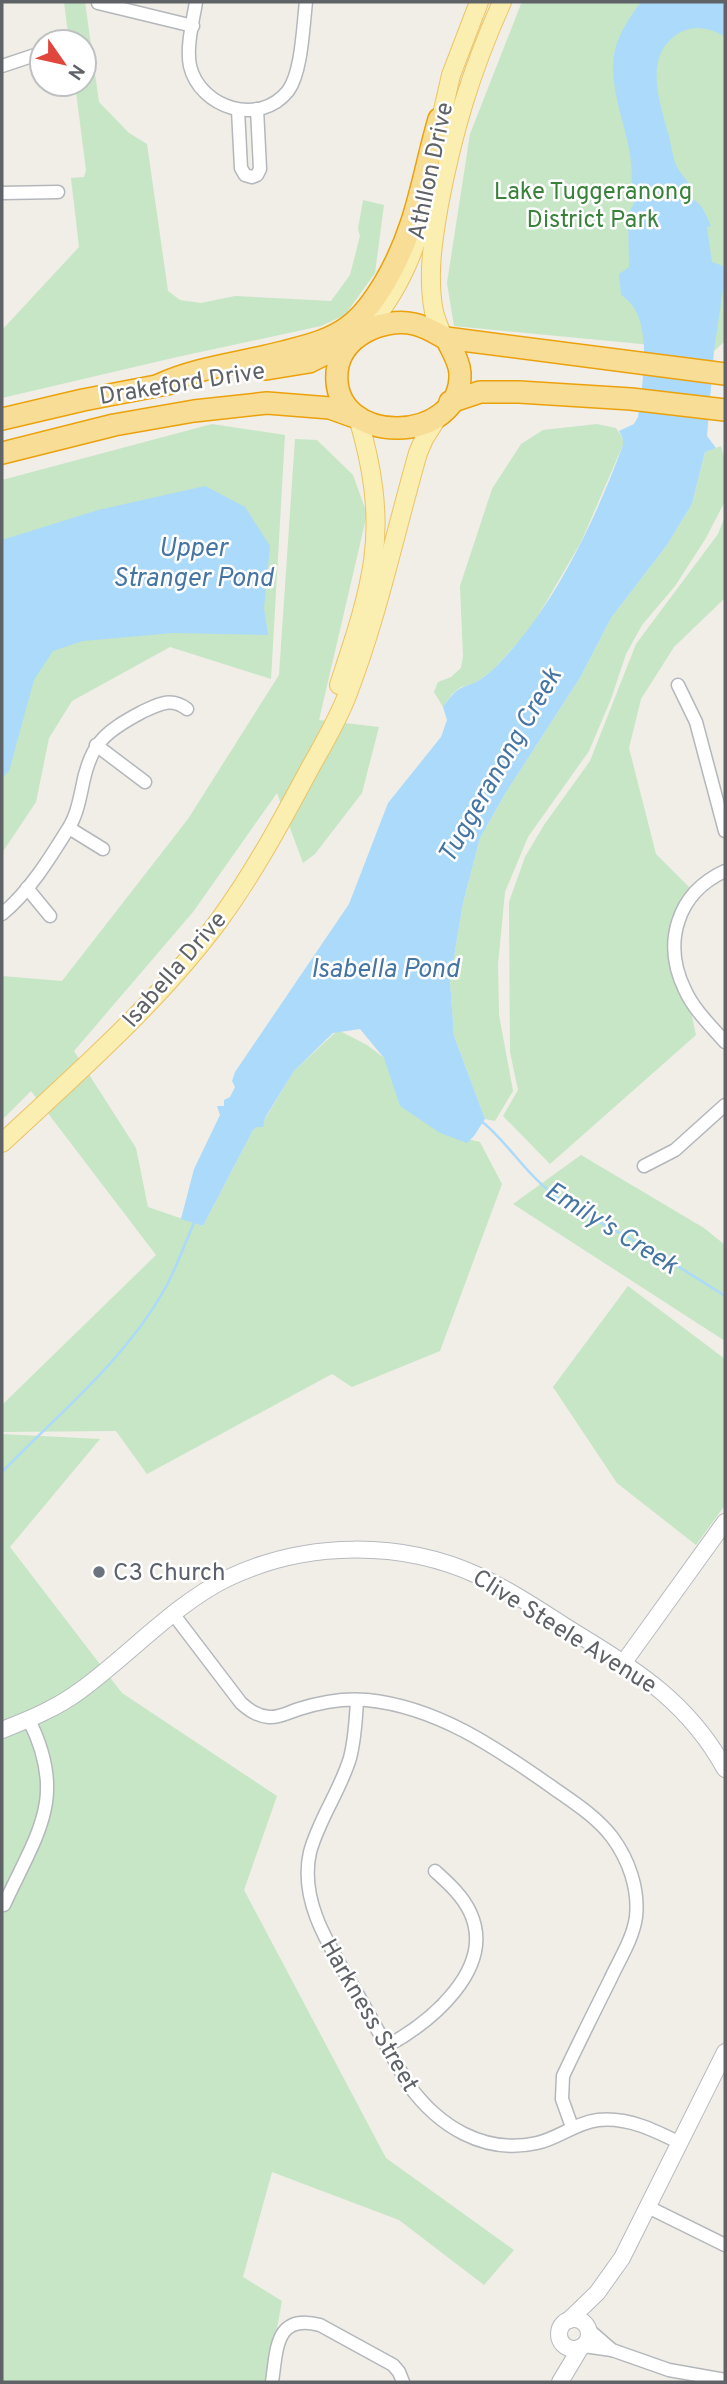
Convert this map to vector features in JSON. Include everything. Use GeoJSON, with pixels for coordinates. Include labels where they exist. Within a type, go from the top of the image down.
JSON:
{"type":"FeatureCollection","features":[{"type":"Feature","properties":{"kind":"highway"},"geometry":{"type":"LineString","coordinates":[[159,385],[177,377],[308,346],[339,332],[359,317],[377,296],[411,229],[439,119]]}},
{"type":"Feature","properties":{"kind":"highway"},"geometry":{"type":"LineString","coordinates":[[445,337],[457,360],[460,374],[456,393],[445,407],[426,423],[401,429],[384,428],[357,417],[344,401],[337,380],[338,362],[349,345],[361,334],[384,324],[413,324],[445,337],[635,364],[721,373]]}},
{"type":"Feature","properties":{"kind":"highway","name":"Drakeford Drive"},"geometry":{"type":"LineString","coordinates":[[2,419],[159,385],[309,362],[361,334]]}},
{"type":"Feature","properties":{"kind":"highway"},"geometry":{"type":"LineString","coordinates":[[445,407],[480,392],[492,392],[575,394],[719,409]]}},
{"type":"Feature","properties":{"kind":"highway","name":"Drakeford Drive"},"geometry":{"type":"LineString","coordinates":[[2,453],[114,425],[194,411],[267,403],[330,408],[357,417]]}},
{"type":"Feature","properties":{"kind":"main road","name":"Athllon Drive"},"geometry":{"type":"LineString","coordinates":[[361,334],[393,295],[410,260],[422,226],[437,146],[439,119],[451,75],[479,2]]}},
{"type":"Feature","properties":{"kind":"main road","name":"Athllon Drive"},"geometry":{"type":"LineString","coordinates":[[445,337],[435,313],[431,288],[431,255],[460,110],[502,2]]}},
{"type":"Feature","properties":{"kind":"main road","name":"Isabella Drive"},"geometry":{"type":"LineString","coordinates":[[10,1135],[130,1023],[199,946],[257,865],[331,733],[352,684],[379,603],[418,453],[445,407]]}},
{"type":"Feature","properties":{"kind":"main road","name":"Isabella Drive"},"geometry":{"type":"LineString","coordinates":[[310,768],[358,624],[373,560],[374,489],[357,417]]}},
{"type":"Feature","properties":{"kind":"street"},"geometry":{"type":"LineString","coordinates":[[196,2],[189,60],[195,80],[211,98],[237,110],[257,109],[278,100],[288,90],[295,78],[306,2]]}},
{"type":"Feature","properties":{"kind":"street"},"geometry":{"type":"LineString","coordinates":[[99,3],[193,26]]}},
{"type":"Feature","properties":{"kind":"street"},"geometry":{"type":"LineString","coordinates":[[2,66],[28,57]]}},
{"type":"Feature","properties":{"kind":"street"},"geometry":{"type":"LineString","coordinates":[[237,110],[241,169],[245,175],[252,177],[257,175],[260,169],[257,109]]}},
{"type":"Feature","properties":{"kind":"street"},"geometry":{"type":"LineString","coordinates":[[2,194],[58,192]]}},
{"type":"Feature","properties":{"kind":"street"},"geometry":{"type":"LineString","coordinates":[[678,685],[696,722],[725,831]]}},
{"type":"Feature","properties":{"kind":"street"},"geometry":{"type":"LineString","coordinates":[[2,914],[14,904],[69,828],[79,800],[86,764],[96,745],[115,727],[161,703],[173,702],[187,709]]}},
{"type":"Feature","properties":{"kind":"street"},"geometry":{"type":"LineString","coordinates":[[96,745],[145,782]]}},
{"type":"Feature","properties":{"kind":"street"},"geometry":{"type":"LineString","coordinates":[[69,828],[103,849]]}},
{"type":"Feature","properties":{"kind":"street"},"geometry":{"type":"LineString","coordinates":[[725,871],[697,889],[685,904],[674,940],[677,970],[685,990],[696,1009],[720,1027],[725,1042]]}},
{"type":"Feature","properties":{"kind":"street"},"geometry":{"type":"LineString","coordinates":[[27,887],[50,916]]}},
{"type":"Feature","properties":{"kind":"street"},"geometry":{"type":"LineString","coordinates":[[644,1166],[675,1150],[725,1105]]}},
{"type":"Feature","properties":{"kind":"street"},"geometry":{"type":"LineString","coordinates":[[624,1662],[725,1522]]}},
{"type":"Feature","properties":{"kind":"street","name":"Clive Steele Avenue"},"geometry":{"type":"LineString","coordinates":[[2,1730],[29,1720],[83,1689],[174,1615],[217,1584],[257,1566],[289,1557],[323,1551],[376,1550],[430,1558],[470,1572],[511,1593],[624,1662],[657,1686],[692,1720],[725,1769]]}},
{"type":"Feature","properties":{"kind":"street"},"geometry":{"type":"LineString","coordinates":[[174,1615],[241,1703],[254,1713],[270,1717],[319,1703],[357,1700],[401,1706],[435,1717],[500,1750],[589,1813],[612,1838],[632,1875],[636,1895],[634,1924],[628,1942],[563,2076],[562,2099],[572,2127]]}},
{"type":"Feature","properties":{"kind":"street","name":"Harkness Street"},"geometry":{"type":"LineString","coordinates":[[357,1700],[355,1736],[349,1758],[315,1835],[309,1856],[311,1900],[318,1922],[408,2084],[421,2102],[436,2117],[465,2135],[485,2142],[517,2146],[546,2140],[572,2127],[598,2120],[617,2120],[637,2124],[680,2143]]}},
{"type":"Feature","properties":{"kind":"street"},"geometry":{"type":"LineString","coordinates":[[4,1905],[39,1829],[48,1793],[45,1760],[29,1720]]}},
{"type":"Feature","properties":{"kind":"street"},"geometry":{"type":"LineString","coordinates":[[387,2046],[426,2022],[443,2006],[463,1977],[475,1949],[475,1926],[470,1911],[457,1891],[435,1871]]}},
{"type":"Feature","properties":{"kind":"street"},"geometry":{"type":"LineString","coordinates":[[561,2381],[560,2330],[597,2293],[622,2258],[725,2052]]}},
{"type":"Feature","properties":{"kind":"street"},"geometry":{"type":"LineString","coordinates":[[648,2207],[725,2245]]}},
{"type":"Feature","properties":{"kind":"street"},"geometry":{"type":"LineString","coordinates":[[561,2381],[585,2337],[589,2311],[597,2293]]}},
{"type":"Feature","properties":{"kind":"street"},"geometry":{"type":"LineString","coordinates":[[569,2320],[578,2319],[585,2337],[612,2350],[669,2370],[725,2380]]}},
{"type":"Feature","properties":{"kind":"street"},"geometry":{"type":"LineString","coordinates":[[272,2382],[280,2337],[294,2324],[309,2322],[320,2325],[393,2365],[403,2382]]}},
{"type":"Feature","properties":{"kind":"street"},"geometry":{"type":"LineString","coordinates":[[562,2343],[569,2348],[585,2337]]}},
{"type":"Feature","properties":{"kind":"green space"},"geometry":{"type":"Polygon","coordinates":[[[64,2],[85,2],[89,28],[67,28],[64,2]]]}},
{"type":"Feature","properties":{"kind":"green space","name":"Lake Tuggeranong District Park"},"geometry":{"type":"Polygon","coordinates":[[[725,2],[725,341],[714,351],[454,326],[447,283],[470,134],[521,4],[725,2]]]}},
{"type":"Feature","properties":{"kind":"green space"},"geometry":{"type":"Polygon","coordinates":[[[98,95],[99,102],[129,133],[147,144],[168,291],[180,300],[201,303],[235,296],[331,301],[350,275],[360,236],[358,229],[363,200],[384,205],[375,273],[345,315],[321,326],[2,398],[2,330],[79,247],[71,178],[84,177],[86,170],[77,98],[98,98],[98,95]]]}},
{"type":"Feature","properties":{"kind":"green space"},"geometry":{"type":"Polygon","coordinates":[[[212,424],[285,435],[271,679],[170,647],[72,701],[49,738],[36,802],[2,853],[2,480],[212,424]]]}},
{"type":"Feature","properties":{"kind":"green space"},"geometry":{"type":"Polygon","coordinates":[[[597,424],[616,428],[623,439],[623,445],[581,542],[531,628],[491,672],[473,684],[461,687],[443,707],[434,692],[438,682],[451,677],[461,668],[463,656],[460,586],[492,489],[521,444],[543,430],[597,424]]]}},
{"type":"Feature","properties":{"kind":"green space"},"geometry":{"type":"Polygon","coordinates":[[[295,439],[317,440],[353,475],[367,514],[319,720],[379,727],[362,793],[315,854],[303,863],[277,793],[193,912],[74,1051],[136,1148],[148,1207],[203,1226],[253,1130],[265,1119],[294,1071],[338,1030],[367,1045],[384,1058],[459,1137],[480,1142],[502,1184],[440,1351],[352,1387],[332,1374],[147,1474],[116,1431],[2,1432],[2,1405],[156,1255],[31,1091],[2,1120],[2,976],[62,981],[188,819],[279,675],[295,439]]]}},
{"type":"Feature","properties":{"kind":"green space"},"geometry":{"type":"Polygon","coordinates":[[[721,446],[725,461],[725,501],[706,538],[675,586],[642,625],[626,654],[589,751],[528,837],[505,892],[498,964],[499,1015],[513,1091],[495,1121],[485,1119],[454,1036],[450,981],[463,903],[480,838],[581,676],[611,618],[667,545],[692,504],[705,452],[721,446]]]}},
{"type":"Feature","properties":{"kind":"green space"},"geometry":{"type":"Polygon","coordinates":[[[725,516],[725,598],[674,647],[641,699],[629,748],[656,854],[692,890],[671,919],[696,1035],[550,1164],[503,1116],[518,1090],[510,1052],[509,902],[525,857],[544,825],[590,761],[636,644],[718,534],[725,516]]]}},
{"type":"Feature","properties":{"kind":"green space"},"geometry":{"type":"Polygon","coordinates":[[[581,1155],[704,1228],[725,1245],[725,1341],[513,1204],[581,1155]]]}},
{"type":"Feature","properties":{"kind":"green space"},"geometry":{"type":"Polygon","coordinates":[[[628,1286],[725,1359],[725,1505],[696,1545],[617,1483],[553,1387],[628,1286]]]}},
{"type":"Feature","properties":{"kind":"green space"},"geometry":{"type":"Polygon","coordinates":[[[2,1434],[100,1439],[10,1547],[122,1693],[277,1796],[244,1890],[386,2158],[514,2250],[484,2285],[399,2220],[272,2172],[243,2277],[282,2301],[267,2382],[2,2382],[2,1434]]]}},
{"type":"Feature","properties":{"kind":"water","name":"Isabella Pond"},"geometry":{"type":"Polygon","coordinates":[[[641,2],[725,2],[725,37],[703,28],[679,33],[668,42],[657,66],[658,93],[675,161],[691,187],[684,194],[697,202],[704,212],[711,226],[707,227],[712,262],[723,266],[724,282],[714,351],[707,436],[716,448],[705,452],[692,504],[667,545],[611,618],[581,676],[480,838],[463,903],[450,981],[454,1036],[485,1119],[467,1143],[440,1133],[400,1106],[384,1058],[360,1029],[333,1033],[294,1071],[265,1118],[263,1127],[253,1130],[203,1226],[181,1219],[194,1169],[220,1115],[217,1106],[224,1106],[224,1100],[230,1097],[235,1087],[232,1081],[235,1072],[349,904],[388,803],[441,737],[447,720],[443,707],[453,694],[480,680],[495,668],[541,612],[573,558],[601,500],[623,445],[619,431],[634,424],[638,417],[644,369],[643,334],[632,305],[621,295],[619,274],[629,267],[628,215],[637,197],[631,188],[630,154],[613,72],[618,40],[641,2]]]}},
{"type":"Feature","properties":{"kind":"water","name":"Upper Stranger Pond"},"geometry":{"type":"Polygon","coordinates":[[[205,486],[245,507],[270,546],[264,608],[268,635],[173,633],[83,641],[53,651],[34,680],[9,771],[2,778],[2,540],[98,510],[205,486]]]}},
{"type":"Feature","properties":{"kind":"waterway","name":"Emily's Creek"},"geometry":{"type":"LineString","coordinates":[[480,1120],[538,1181],[557,1197],[725,1296]]}},
{"type":"Feature","properties":{"kind":"waterway","name":"Tuggeranong Creek"},"geometry":{"type":"LineString","coordinates":[[2,1472],[88,1387],[129,1342],[168,1284],[194,1223]]}},
{"type":"Feature","properties":{"kind":"place","name":"C3 Church"},"geometry":{"type":"Point","coordinates":[99,1572]}}]}
